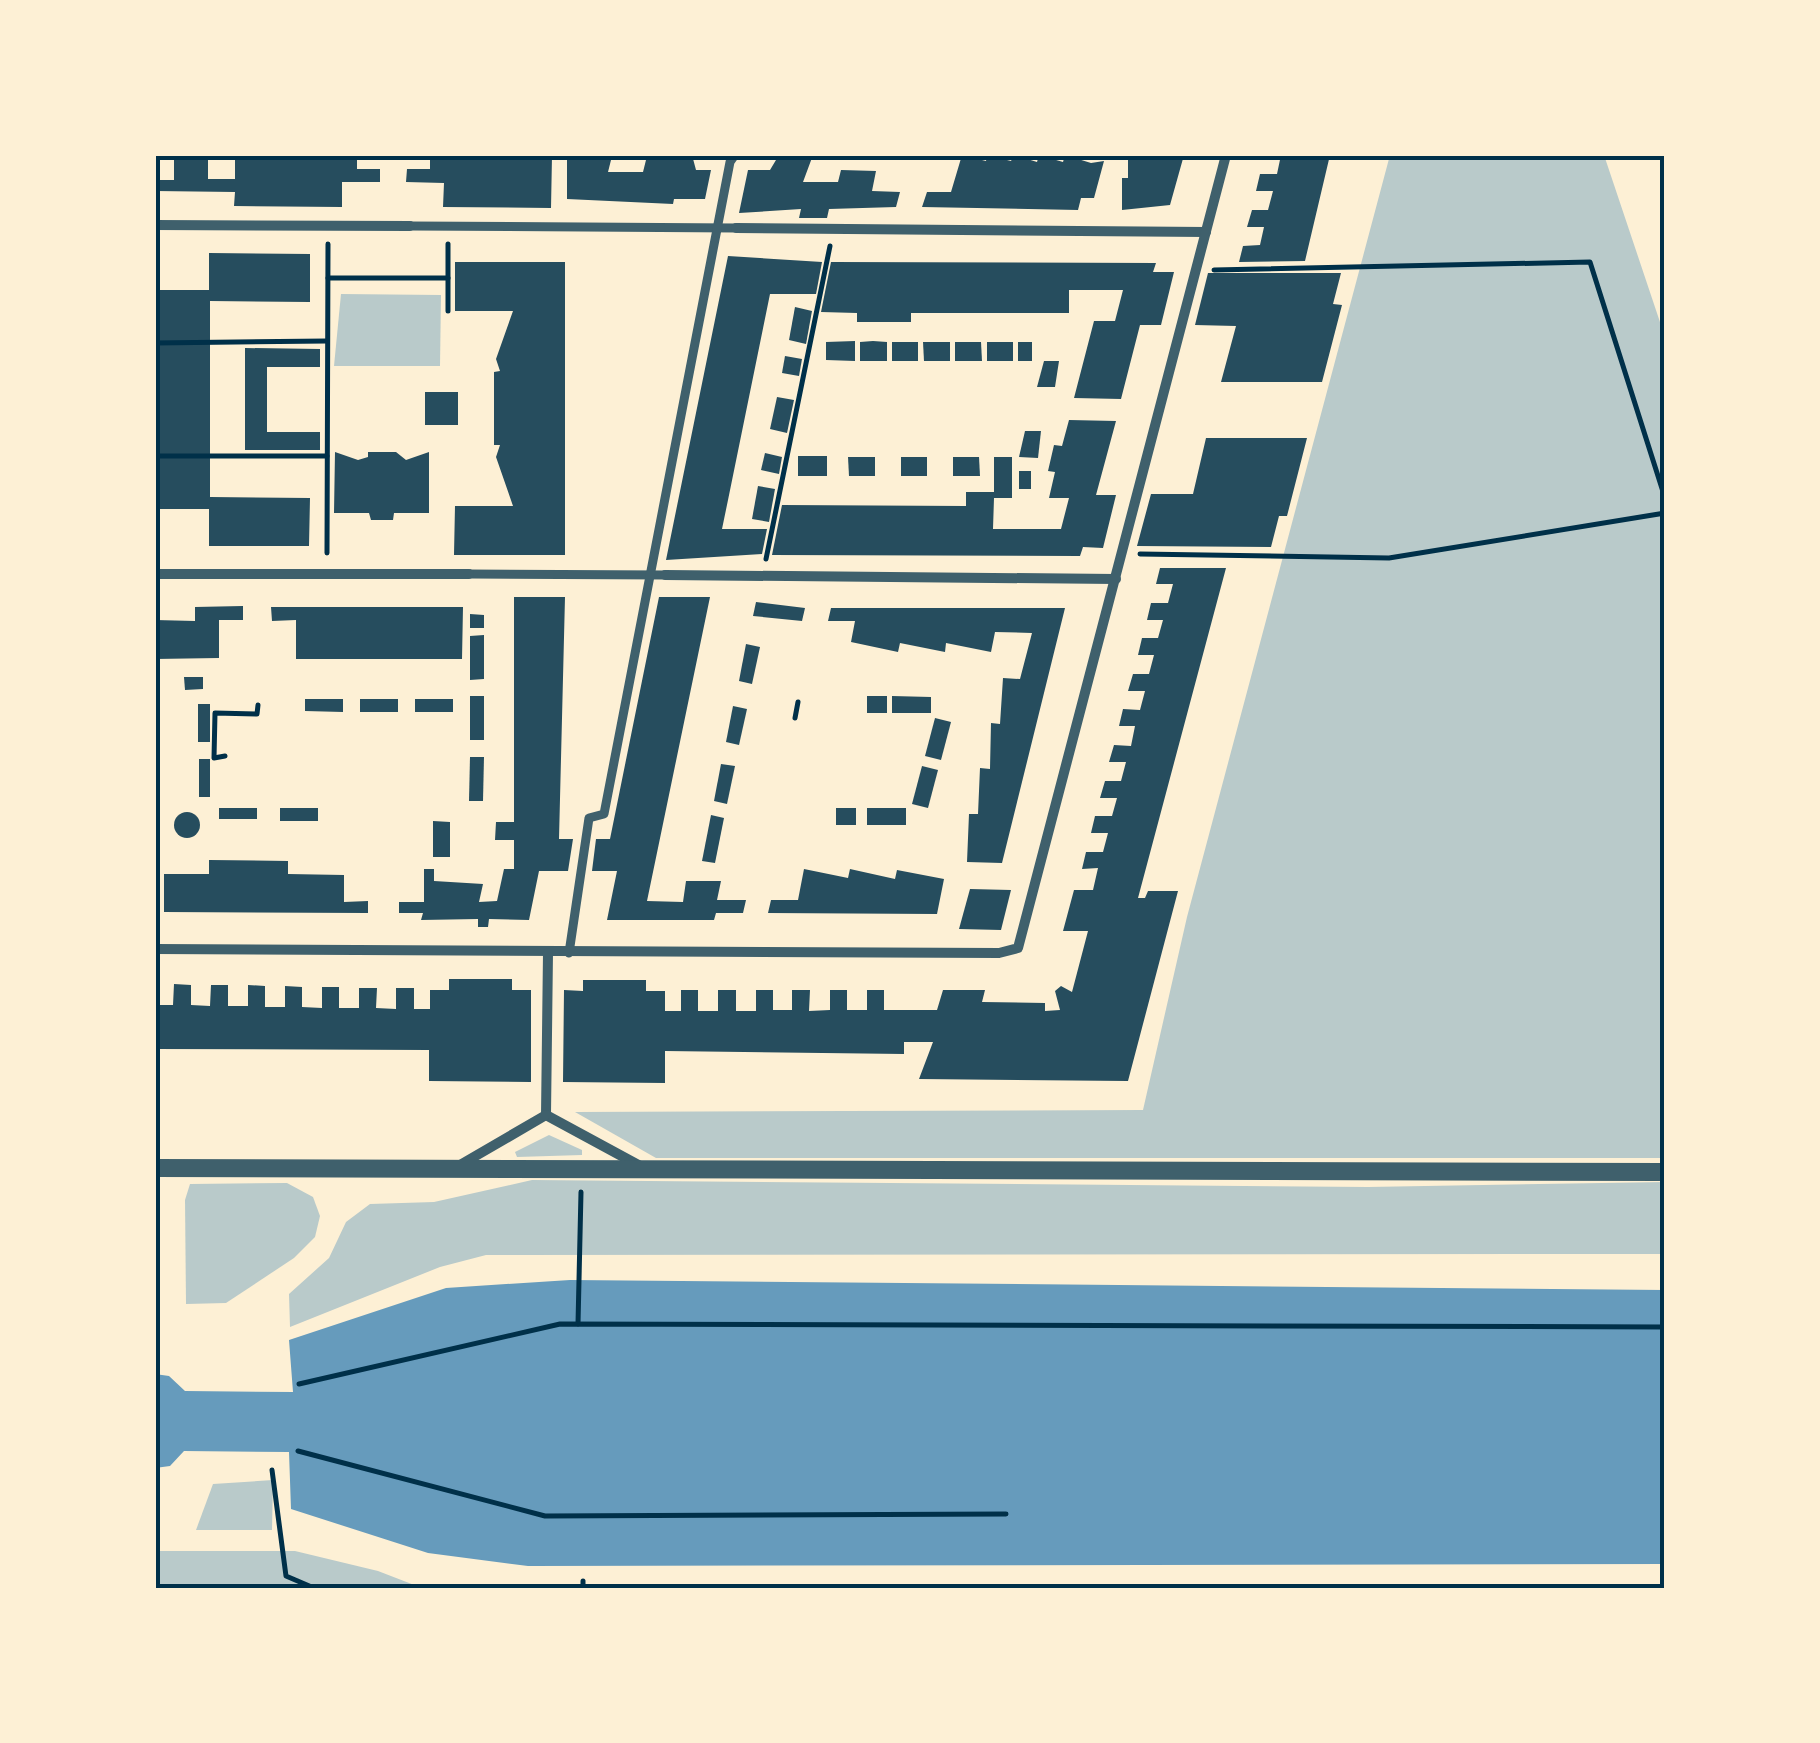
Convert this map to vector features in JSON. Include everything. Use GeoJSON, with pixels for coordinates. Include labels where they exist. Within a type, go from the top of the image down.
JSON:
{"type":"FeatureCollection","features":[{"type":"Feature","properties":{"kind":"street"},"geometry":{"type":"LineString","coordinates":[[569,953],[588,818],[604,814],[730,162],[735,155]]}},
{"type":"Feature","properties":{"kind":"street"},"geometry":{"type":"LineString","coordinates":[[155,949],[999,953],[1018,948],[1226,155]]}},
{"type":"Feature","properties":{"kind":"street"},"geometry":{"type":"LineString","coordinates":[[155,226],[1206,232]]}},
{"type":"Feature","properties":{"kind":"street"},"geometry":{"type":"LineString","coordinates":[[155,574],[1116,579]]}},
{"type":"Feature","properties":{"kind":"street"},"geometry":{"type":"LineString","coordinates":[[546,1116],[548,953]]}},
{"type":"Feature","properties":{"kind":"street"},"geometry":{"type":"LineString","coordinates":[[546,1116],[648,1170]]}},
{"type":"Feature","properties":{"kind":"street"},"geometry":{"type":"LineString","coordinates":[[450,1170],[546,1116]]}},
{"type":"Feature","properties":{"kind":"street"},"geometry":{"type":"LineString","coordinates":[[155,1168],[1665,1172]]}},
{"type":"Feature","properties":{"kind":"path"},"geometry":{"type":"LineString","coordinates":[[327,574],[328,226]]}},
{"type":"Feature","properties":{"kind":"path"},"geometry":{"type":"LineString","coordinates":[[448,226],[448,311]]}},
{"type":"Feature","properties":{"kind":"path"},"geometry":{"type":"LineString","coordinates":[[762,576],[834,228]]}},
{"type":"Feature","properties":{"kind":"path"},"geometry":{"type":"LineString","coordinates":[[1196,270],[1394,269],[1590,262],[1665,498]]}},
{"type":"Feature","properties":{"kind":"path"},"geometry":{"type":"LineString","coordinates":[[328,278],[448,278]]}},
{"type":"Feature","properties":{"kind":"path"},"geometry":{"type":"LineString","coordinates":[[155,343],[328,341]]}},
{"type":"Feature","properties":{"kind":"path"},"geometry":{"type":"LineString","coordinates":[[155,456],[327,456]]}},
{"type":"Feature","properties":{"kind":"path"},"geometry":{"type":"LineString","coordinates":[[1122,553],[1410,556],[1665,513]]}},
{"type":"Feature","properties":{"kind":"path"},"geometry":{"type":"LineString","coordinates":[[796,718],[798,702]]}},
{"type":"Feature","properties":{"kind":"path"},"geometry":{"type":"LineString","coordinates":[[225,756],[214,758],[215,714],[258,714],[258,704]]}},
{"type":"Feature","properties":{"kind":"path"},"geometry":{"type":"LineString","coordinates":[[578,1324],[580,1206]]}},
{"type":"Feature","properties":{"kind":"path"},"geometry":{"type":"LineString","coordinates":[[299,1384],[560,1324],[1665,1327]]}},
{"type":"Feature","properties":{"kind":"path"},"geometry":{"type":"LineString","coordinates":[[298,1451],[545,1516],[1006,1514]]}},
{"type":"Feature","properties":{"kind":"path"},"geometry":{"type":"LineString","coordinates":[[272,1470],[286,1576],[314,1588]]}},
{"type":"Feature","properties":{"kind":"shaded area"},"geometry":{"type":"Polygon","coordinates":[[[1390,155],[1604,155],[1665,337],[1665,1158],[656,1158],[575,1112],[1143,1110],[1187,917],[1390,155]]]}},
{"type":"Feature","properties":{"kind":"shaded area"},"geometry":{"type":"Polygon","coordinates":[[[341,294],[441,295],[440,366],[334,366],[341,294]]]}},
{"type":"Feature","properties":{"kind":"shaded area"},"geometry":{"type":"Polygon","coordinates":[[[549,1135],[582,1150],[582,1155],[517,1157],[515,1152],[549,1135]]]}},
{"type":"Feature","properties":{"kind":"shaded area"},"geometry":{"type":"Polygon","coordinates":[[[532,1180],[1368,1187],[1665,1182],[1665,1254],[486,1255],[440,1267],[290,1327],[289,1294],[329,1258],[346,1222],[370,1204],[434,1202],[532,1180]]]}},
{"type":"Feature","properties":{"kind":"shaded area"},"geometry":{"type":"Polygon","coordinates":[[[287,1183],[313,1197],[320,1216],[315,1237],[294,1258],[226,1303],[186,1304],[185,1200],[190,1184],[287,1183]]]}},
{"type":"Feature","properties":{"kind":"shaded area"},"geometry":{"type":"Polygon","coordinates":[[[273,1480],[272,1530],[196,1530],[213,1484],[273,1480]]]}},
{"type":"Feature","properties":{"kind":"shaded area"},"geometry":{"type":"Polygon","coordinates":[[[155,1551],[295,1551],[378,1571],[422,1588],[155,1588],[155,1551]]]}},
{"type":"Feature","properties":{"kind":"water"},"geometry":{"type":"Polygon","coordinates":[[[570,1280],[1665,1290],[1665,1564],[528,1566],[428,1553],[291,1509],[289,1452],[184,1451],[170,1466],[155,1468],[155,1374],[169,1376],[185,1391],[293,1392],[289,1340],[446,1288],[570,1280]]]}},
{"type":"Feature","properties":{"kind":"building"},"geometry":{"type":"Polygon","coordinates":[[[174,155],[208,155],[208,179],[235,179],[235,155],[357,155],[357,169],[380,169],[380,182],[342,182],[342,207],[234,206],[235,192],[155,191],[155,180],[174,180],[174,155]]]}},
{"type":"Feature","properties":{"kind":"building"},"geometry":{"type":"Polygon","coordinates":[[[430,155],[552,156],[551,208],[443,207],[444,183],[406,182],[407,169],[430,169],[430,155]]]}},
{"type":"Feature","properties":{"kind":"building"},"geometry":{"type":"Polygon","coordinates":[[[662,155],[692,155],[696,170],[711,170],[705,199],[674,199],[673,204],[567,199],[567,160],[611,160],[608,172],[643,172],[646,160],[663,160],[662,155]]]}},
{"type":"Feature","properties":{"kind":"building"},"geometry":{"type":"Polygon","coordinates":[[[779,155],[813,155],[803,182],[838,182],[841,170],[876,171],[872,191],[900,192],[896,207],[829,209],[827,218],[799,218],[801,209],[739,213],[748,170],[770,170],[779,155]]]}},
{"type":"Feature","properties":{"kind":"building"},"geometry":{"type":"Polygon","coordinates":[[[962,155],[986,161],[987,155],[1011,161],[1014,155],[1037,162],[1039,155],[1063,162],[1065,155],[1091,163],[1104,161],[1094,198],[1081,198],[1078,210],[922,207],[927,192],[951,192],[962,155]]]}},
{"type":"Feature","properties":{"kind":"building"},"geometry":{"type":"Polygon","coordinates":[[[1128,155],[1184,155],[1170,205],[1122,210],[1122,178],[1128,178],[1128,155]]]}},
{"type":"Feature","properties":{"kind":"building"},"geometry":{"type":"Polygon","coordinates":[[[1281,155],[1330,155],[1305,261],[1239,262],[1243,246],[1260,245],[1264,227],[1247,227],[1252,210],[1268,210],[1273,191],[1256,191],[1260,174],[1277,174],[1281,155]]]}},
{"type":"Feature","properties":{"kind":"building"},"geometry":{"type":"Polygon","coordinates":[[[209,253],[310,254],[310,302],[210,301],[210,497],[310,498],[309,546],[209,546],[209,509],[155,509],[155,290],[209,290],[209,253]]]}},
{"type":"Feature","properties":{"kind":"building"},"geometry":{"type":"Polygon","coordinates":[[[728,256],[822,262],[816,294],[770,294],[722,529],[767,529],[762,554],[666,560],[728,256]]]}},
{"type":"Feature","properties":{"kind":"building"},"geometry":{"type":"Polygon","coordinates":[[[455,262],[565,262],[565,555],[454,555],[455,506],[513,506],[496,457],[500,445],[494,445],[494,372],[500,371],[496,359],[513,311],[455,311],[455,262]]]}},
{"type":"Feature","properties":{"kind":"building"},"geometry":{"type":"Polygon","coordinates":[[[831,262],[1156,263],[1153,272],[1174,272],[1161,325],[1140,325],[1121,399],[1074,398],[1094,321],[1115,321],[1123,290],[1069,290],[1069,313],[911,313],[911,322],[857,322],[857,313],[821,312],[831,262]]]}},
{"type":"Feature","properties":{"kind":"building"},"geometry":{"type":"Polygon","coordinates":[[[1208,273],[1341,273],[1333,304],[1342,305],[1322,382],[1221,382],[1236,326],[1195,325],[1208,273]]]}},
{"type":"Feature","properties":{"kind":"building"},"geometry":{"type":"Polygon","coordinates":[[[795,307],[812,311],[806,344],[789,340],[795,307]]]}},
{"type":"Feature","properties":{"kind":"building"},"geometry":{"type":"Polygon","coordinates":[[[855,341],[855,361],[826,360],[826,342],[855,341]]]}},
{"type":"Feature","properties":{"kind":"building"},"geometry":{"type":"Polygon","coordinates":[[[860,342],[887,342],[887,361],[860,361],[860,342]]]}},
{"type":"Feature","properties":{"kind":"building"},"geometry":{"type":"Polygon","coordinates":[[[892,342],[918,342],[918,361],[892,361],[892,342]]]}},
{"type":"Feature","properties":{"kind":"building"},"geometry":{"type":"Polygon","coordinates":[[[923,342],[950,342],[950,361],[924,361],[923,342]]]}},
{"type":"Feature","properties":{"kind":"building"},"geometry":{"type":"Polygon","coordinates":[[[955,342],[981,342],[982,361],[955,361],[955,342]]]}},
{"type":"Feature","properties":{"kind":"building"},"geometry":{"type":"Polygon","coordinates":[[[987,342],[1013,342],[1013,361],[987,361],[987,342]]]}},
{"type":"Feature","properties":{"kind":"building"},"geometry":{"type":"Polygon","coordinates":[[[1018,342],[1032,342],[1032,361],[1018,361],[1018,342]]]}},
{"type":"Feature","properties":{"kind":"building"},"geometry":{"type":"Polygon","coordinates":[[[245,348],[320,349],[320,367],[267,367],[267,432],[320,432],[320,450],[245,450],[245,348]]]}},
{"type":"Feature","properties":{"kind":"building"},"geometry":{"type":"Polygon","coordinates":[[[785,356],[802,359],[799,376],[782,373],[785,356]]]}},
{"type":"Feature","properties":{"kind":"building"},"geometry":{"type":"Polygon","coordinates":[[[1044,361],[1059,361],[1055,387],[1037,387],[1044,361]]]}},
{"type":"Feature","properties":{"kind":"building"},"geometry":{"type":"Polygon","coordinates":[[[425,392],[458,392],[458,425],[425,425],[425,392]]]}},
{"type":"Feature","properties":{"kind":"building"},"geometry":{"type":"Polygon","coordinates":[[[777,397],[794,400],[787,433],[770,429],[777,397]]]}},
{"type":"Feature","properties":{"kind":"building"},"geometry":{"type":"Polygon","coordinates":[[[1069,420],[1116,421],[1096,495],[1116,495],[1103,548],[1083,547],[1080,556],[772,555],[782,505],[966,506],[966,492],[994,492],[994,457],[1012,457],[1012,498],[994,498],[993,529],[1061,529],[1069,498],[1049,498],[1055,472],[1048,471],[1054,445],[1062,446],[1069,420]]]}},
{"type":"Feature","properties":{"kind":"building"},"geometry":{"type":"Polygon","coordinates":[[[1025,431],[1041,431],[1038,458],[1019,457],[1025,431]]]}},
{"type":"Feature","properties":{"kind":"building"},"geometry":{"type":"Polygon","coordinates":[[[1206,438],[1307,438],[1287,516],[1279,516],[1271,547],[1137,546],[1151,494],[1193,494],[1206,438]]]}},
{"type":"Feature","properties":{"kind":"building"},"geometry":{"type":"Polygon","coordinates":[[[335,452],[358,460],[368,457],[368,452],[396,452],[406,460],[429,452],[429,513],[394,513],[393,520],[371,520],[369,513],[334,513],[335,452]]]}},
{"type":"Feature","properties":{"kind":"building"},"geometry":{"type":"Polygon","coordinates":[[[765,453],[782,457],[779,474],[761,470],[765,453]]]}},
{"type":"Feature","properties":{"kind":"building"},"geometry":{"type":"Polygon","coordinates":[[[798,456],[827,456],[827,476],[798,476],[798,456]]]}},
{"type":"Feature","properties":{"kind":"building"},"geometry":{"type":"Polygon","coordinates":[[[848,457],[875,457],[875,476],[849,476],[848,457]]]}},
{"type":"Feature","properties":{"kind":"building"},"geometry":{"type":"Polygon","coordinates":[[[901,457],[927,457],[927,476],[901,476],[901,457]]]}},
{"type":"Feature","properties":{"kind":"building"},"geometry":{"type":"Polygon","coordinates":[[[953,457],[979,457],[980,476],[953,476],[953,457]]]}},
{"type":"Feature","properties":{"kind":"building"},"geometry":{"type":"Polygon","coordinates":[[[1019,471],[1031,471],[1031,489],[1019,489],[1019,471]]]}},
{"type":"Feature","properties":{"kind":"building"},"geometry":{"type":"Polygon","coordinates":[[[758,486],[775,489],[769,522],[752,519],[758,486]]]}},
{"type":"Feature","properties":{"kind":"building"},"geometry":{"type":"Polygon","coordinates":[[[1160,568],[1226,568],[1138,898],[1145,898],[1148,891],[1178,891],[1128,1081],[919,1079],[933,1042],[904,1042],[904,1054],[665,1051],[665,1083],[563,1082],[564,990],[583,991],[583,980],[646,980],[646,991],[665,991],[665,1011],[681,1011],[681,990],[698,990],[698,1011],[718,1011],[718,990],[736,990],[736,1011],[756,1011],[756,990],[773,990],[773,1010],[792,1010],[792,990],[810,990],[809,1011],[830,1010],[830,990],[847,990],[847,1010],[867,1010],[867,990],[884,990],[884,1010],[937,1010],[943,990],[985,990],[982,1002],[1045,1003],[1045,1011],[1060,1010],[1055,991],[1061,986],[1072,992],[1088,931],[1063,931],[1074,890],[1093,890],[1098,868],[1082,869],[1086,852],[1103,852],[1108,833],[1091,833],[1095,816],[1112,816],[1117,798],[1100,798],[1105,781],[1121,781],[1126,762],[1109,762],[1114,745],[1131,746],[1135,726],[1119,726],[1123,709],[1140,710],[1145,691],[1128,691],[1133,674],[1149,674],[1154,655],[1138,655],[1142,638],[1158,638],[1163,620],[1147,620],[1151,603],[1168,603],[1173,584],[1156,584],[1160,568]]]}},
{"type":"Feature","properties":{"kind":"building"},"geometry":{"type":"Polygon","coordinates":[[[514,597],[565,597],[559,839],[573,839],[568,871],[539,871],[529,920],[489,919],[488,927],[478,927],[478,919],[421,920],[423,913],[399,913],[399,902],[424,902],[424,869],[434,869],[434,881],[483,884],[479,902],[497,901],[504,869],[514,869],[514,840],[495,840],[496,822],[514,822],[514,597]]]}},
{"type":"Feature","properties":{"kind":"building"},"geometry":{"type":"Polygon","coordinates":[[[659,597],[710,597],[647,901],[683,902],[686,881],[721,881],[717,900],[746,900],[743,913],[716,913],[714,920],[607,920],[617,871],[592,871],[596,839],[610,839],[659,597]]]}},
{"type":"Feature","properties":{"kind":"building"},"geometry":{"type":"Polygon","coordinates":[[[756,602],[805,608],[802,621],[753,616],[756,602]]]}},
{"type":"Feature","properties":{"kind":"building"},"geometry":{"type":"Polygon","coordinates":[[[243,606],[243,620],[219,620],[219,658],[155,659],[155,620],[195,621],[195,607],[243,606]]]}},
{"type":"Feature","properties":{"kind":"building"},"geometry":{"type":"Polygon","coordinates":[[[271,607],[463,607],[462,659],[296,659],[296,620],[272,621],[271,607]]]}},
{"type":"Feature","properties":{"kind":"building"},"geometry":{"type":"Polygon","coordinates":[[[831,608],[1065,608],[1002,863],[967,862],[969,814],[978,814],[980,768],[990,769],[991,723],[1000,724],[1003,678],[1020,679],[1032,633],[995,632],[991,652],[946,643],[945,652],[900,643],[898,652],[851,642],[855,621],[828,621],[831,608]]]}},
{"type":"Feature","properties":{"kind":"building"},"geometry":{"type":"Polygon","coordinates":[[[470,614],[484,615],[484,628],[470,628],[470,614]]]}},
{"type":"Feature","properties":{"kind":"building"},"geometry":{"type":"Polygon","coordinates":[[[484,635],[484,679],[470,680],[470,636],[484,635]]]}},
{"type":"Feature","properties":{"kind":"building"},"geometry":{"type":"Polygon","coordinates":[[[746,644],[760,647],[752,684],[739,681],[746,644]]]}},
{"type":"Feature","properties":{"kind":"building"},"geometry":{"type":"Polygon","coordinates":[[[184,677],[203,677],[203,689],[185,690],[184,677]]]}},
{"type":"Feature","properties":{"kind":"building"},"geometry":{"type":"Polygon","coordinates":[[[470,696],[484,696],[484,740],[470,740],[470,696]]]}},
{"type":"Feature","properties":{"kind":"building"},"geometry":{"type":"Polygon","coordinates":[[[867,696],[887,696],[887,713],[867,713],[867,696]]]}},
{"type":"Feature","properties":{"kind":"building"},"geometry":{"type":"Polygon","coordinates":[[[892,696],[931,697],[931,713],[892,713],[892,696]]]}},
{"type":"Feature","properties":{"kind":"building"},"geometry":{"type":"Polygon","coordinates":[[[305,699],[343,699],[343,712],[305,711],[305,699]]]}},
{"type":"Feature","properties":{"kind":"building"},"geometry":{"type":"Polygon","coordinates":[[[360,699],[398,699],[398,712],[360,712],[360,699]]]}},
{"type":"Feature","properties":{"kind":"building"},"geometry":{"type":"Polygon","coordinates":[[[415,699],[453,699],[453,712],[415,712],[415,699]]]}},
{"type":"Feature","properties":{"kind":"building"},"geometry":{"type":"Polygon","coordinates":[[[198,704],[210,704],[210,742],[198,742],[198,704]]]}},
{"type":"Feature","properties":{"kind":"building"},"geometry":{"type":"Polygon","coordinates":[[[733,706],[747,709],[739,745],[726,742],[733,706]]]}},
{"type":"Feature","properties":{"kind":"building"},"geometry":{"type":"Polygon","coordinates":[[[935,718],[951,722],[941,760],[925,756],[935,718]]]}},
{"type":"Feature","properties":{"kind":"building"},"geometry":{"type":"Polygon","coordinates":[[[158,729],[159,807],[155,807],[158,729]]]}},
{"type":"Feature","properties":{"kind":"building"},"geometry":{"type":"Polygon","coordinates":[[[470,757],[484,757],[483,801],[469,801],[470,757]]]}},
{"type":"Feature","properties":{"kind":"building"},"geometry":{"type":"Polygon","coordinates":[[[199,759],[210,759],[210,797],[199,797],[199,759]]]}},
{"type":"Feature","properties":{"kind":"building"},"geometry":{"type":"Polygon","coordinates":[[[721,764],[735,766],[727,804],[714,801],[721,764]]]}},
{"type":"Feature","properties":{"kind":"building"},"geometry":{"type":"Polygon","coordinates":[[[922,766],[938,770],[928,808],[912,804],[922,766]]]}},
{"type":"Feature","properties":{"kind":"building"},"geometry":{"type":"Polygon","coordinates":[[[219,808],[257,808],[257,819],[219,819],[219,808]]]}},
{"type":"Feature","properties":{"kind":"building"},"geometry":{"type":"Polygon","coordinates":[[[280,808],[318,808],[318,821],[280,821],[280,808]]]}},
{"type":"Feature","properties":{"kind":"building"},"geometry":{"type":"Polygon","coordinates":[[[836,808],[856,808],[856,825],[836,825],[836,808]]]}},
{"type":"Feature","properties":{"kind":"building"},"geometry":{"type":"Polygon","coordinates":[[[867,808],[906,808],[906,825],[867,825],[867,808]]]}},
{"type":"Feature","properties":{"kind":"building"},"geometry":{"type":"Polygon","coordinates":[[[187,812],[196,816],[200,825],[196,834],[187,838],[178,834],[174,825],[178,816],[187,812]]]}},
{"type":"Feature","properties":{"kind":"building"},"geometry":{"type":"Polygon","coordinates":[[[711,815],[724,818],[715,863],[702,861],[711,815]]]}},
{"type":"Feature","properties":{"kind":"building"},"geometry":{"type":"Polygon","coordinates":[[[433,821],[450,822],[450,857],[433,857],[433,821]]]}},
{"type":"Feature","properties":{"kind":"building"},"geometry":{"type":"Polygon","coordinates":[[[209,860],[288,861],[288,874],[344,875],[344,902],[368,901],[368,913],[164,912],[164,874],[209,874],[209,860]]]}},
{"type":"Feature","properties":{"kind":"building"},"geometry":{"type":"Polygon","coordinates":[[[804,869],[848,878],[850,869],[895,879],[897,870],[944,879],[937,914],[768,913],[771,900],[798,900],[804,869]]]}},
{"type":"Feature","properties":{"kind":"building"},"geometry":{"type":"Polygon","coordinates":[[[970,889],[1011,890],[1001,930],[959,929],[970,889]]]}},
{"type":"Feature","properties":{"kind":"building"},"geometry":{"type":"Polygon","coordinates":[[[449,979],[512,979],[512,990],[531,990],[531,1082],[429,1081],[429,1050],[155,1049],[155,1005],[173,1005],[174,984],[191,985],[191,1005],[210,1006],[211,985],[228,985],[228,1006],[248,1006],[248,985],[265,986],[265,1007],[285,1007],[285,986],[302,987],[302,1007],[322,1008],[322,987],[339,987],[339,1008],[359,1008],[359,988],[377,988],[376,1008],[396,1009],[396,988],[414,988],[414,1009],[430,1009],[430,990],[449,990],[449,979]]]}}]}
